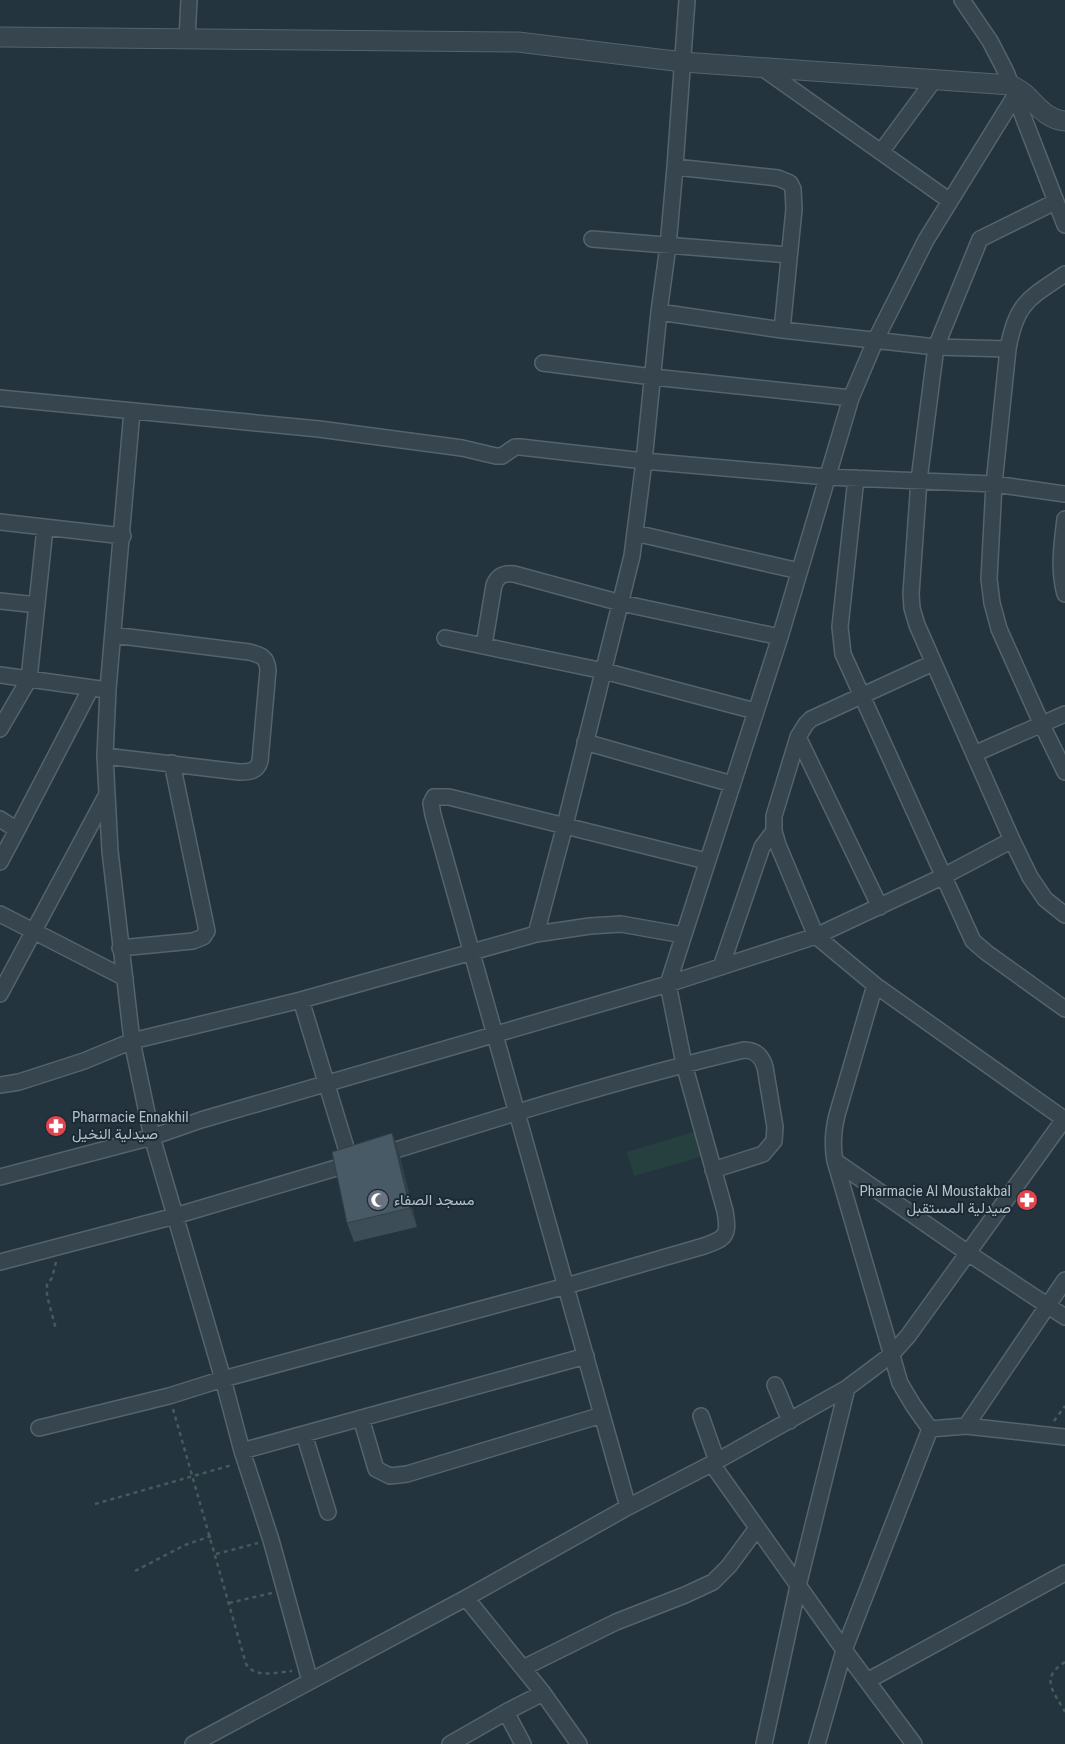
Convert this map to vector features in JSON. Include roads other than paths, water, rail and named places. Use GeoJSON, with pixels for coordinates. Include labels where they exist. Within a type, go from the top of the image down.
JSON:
{"type":"FeatureCollection","features":[{"type":"Feature","properties":{"kind":"street"},"geometry":{"type":"LineString","coordinates":[[187,39],[189,0]]}},
{"type":"Feature","properties":{"kind":"street"},"geometry":{"type":"LineString","coordinates":[[536,934],[632,556],[668,246],[687,0]]}},
{"type":"Feature","properties":{"kind":"street"},"geometry":{"type":"LineString","coordinates":[[962,0],[990,41],[1013,91],[1065,225]]}},
{"type":"Feature","properties":{"kind":"street"},"geometry":{"type":"LineString","coordinates":[[0,37],[518,42],[683,62],[934,80],[1024,92],[1041,111],[1056,120],[1065,121]]}},
{"type":"Feature","properties":{"kind":"street"},"geometry":{"type":"LineString","coordinates":[[761,67],[950,201]]}},
{"type":"Feature","properties":{"kind":"street"},"geometry":{"type":"LineString","coordinates":[[881,152],[934,80]]}},
{"type":"Feature","properties":{"kind":"street"},"geometry":{"type":"LineString","coordinates":[[39,1428],[169,1396],[223,1378],[566,1286],[720,1240],[727,1232],[728,1226],[684,1064],[668,984],[706,861],[780,638],[851,398],[876,339],[926,240],[1013,91]]}},
{"type":"Feature","properties":{"kind":"street"},"geometry":{"type":"LineString","coordinates":[[675,168],[778,178],[790,183],[793,189],[794,209],[782,330]]}},
{"type":"Feature","properties":{"kind":"street"},"geometry":{"type":"LineString","coordinates":[[1055,202],[980,239],[936,347],[919,480],[911,594],[912,608],[917,625],[1012,840],[1038,890],[1045,899],[1065,915]]}},
{"type":"Feature","properties":{"kind":"street"},"geometry":{"type":"LineString","coordinates":[[592,239],[789,255]]}},
{"type":"Feature","properties":{"kind":"street"},"geometry":{"type":"LineString","coordinates":[[1065,274],[1036,293],[1020,310],[1012,328],[1008,349],[994,484],[989,579],[992,603],[999,629],[1065,772]]}},
{"type":"Feature","properties":{"kind":"street"},"geometry":{"type":"LineString","coordinates":[[659,312],[782,330],[936,347],[1008,349]]}},
{"type":"Feature","properties":{"kind":"street"},"geometry":{"type":"LineString","coordinates":[[543,363],[851,398]]}},
{"type":"Feature","properties":{"kind":"street"},"geometry":{"type":"LineString","coordinates":[[0,398],[319,429],[462,448],[496,456],[502,456],[515,447],[520,447],[644,461],[827,477],[994,484],[1065,494]]}},
{"type":"Feature","properties":{"kind":"street"},"geometry":{"type":"LineString","coordinates":[[132,411],[123,536],[108,689],[105,756],[110,850],[132,1041],[152,1137],[309,1675]]}},
{"type":"Feature","properties":{"kind":"street"},"geometry":{"type":"LineString","coordinates":[[856,478],[840,627],[843,654],[861,697],[974,940],[1001,964],[1065,1009]]}},
{"type":"Feature","properties":{"kind":"street"},"geometry":{"type":"LineString","coordinates":[[1065,519],[1060,564],[1065,594]]}},
{"type":"Feature","properties":{"kind":"street"},"geometry":{"type":"LineString","coordinates":[[0,522],[123,536]]}},
{"type":"Feature","properties":{"kind":"street"},"geometry":{"type":"LineString","coordinates":[[0,729],[29,679],[45,528]]}},
{"type":"Feature","properties":{"kind":"street"},"geometry":{"type":"LineString","coordinates":[[635,533],[799,570]]}},
{"type":"Feature","properties":{"kind":"street"},"geometry":{"type":"LineString","coordinates":[[484,646],[494,585],[502,574],[514,574],[621,603],[780,638]]}},
{"type":"Feature","properties":{"kind":"street"},"geometry":{"type":"LineString","coordinates":[[0,601],[37,605]]}},
{"type":"Feature","properties":{"kind":"street"},"geometry":{"type":"LineString","coordinates":[[105,756],[238,772],[248,772],[257,769],[260,761],[268,663],[260,655],[249,652],[113,635]]}},
{"type":"Feature","properties":{"kind":"street"},"geometry":{"type":"LineString","coordinates":[[444,638],[604,671],[755,711]]}},
{"type":"Feature","properties":{"kind":"street"},"geometry":{"type":"LineString","coordinates":[[193,1744],[309,1675],[466,1598],[847,1388],[891,1355],[908,1336],[1065,1119],[875,985],[816,936],[774,832],[774,816],[798,736],[806,724],[811,719],[933,662]]}},
{"type":"Feature","properties":{"kind":"street"},"geometry":{"type":"LineString","coordinates":[[0,675],[108,689]]}},
{"type":"Feature","properties":{"kind":"street"},"geometry":{"type":"LineString","coordinates":[[0,862],[91,688]]}},
{"type":"Feature","properties":{"kind":"street"},"geometry":{"type":"LineString","coordinates":[[974,754],[1065,714]]}},
{"type":"Feature","properties":{"kind":"street"},"geometry":{"type":"LineString","coordinates":[[798,736],[880,907]]}},
{"type":"Feature","properties":{"kind":"street"},"geometry":{"type":"LineString","coordinates":[[585,742],[732,784]]}},
{"type":"Feature","properties":{"kind":"street"},"geometry":{"type":"LineString","coordinates":[[120,948],[193,941],[203,937],[206,931],[172,763]]}},
{"type":"Feature","properties":{"kind":"street"},"geometry":{"type":"LineString","coordinates":[[0,994],[106,796]]}},
{"type":"Feature","properties":{"kind":"street"},"geometry":{"type":"LineString","coordinates":[[628,1507],[433,815],[432,800],[437,796],[449,796],[706,861]]}},
{"type":"Feature","properties":{"kind":"street"},"geometry":{"type":"LineString","coordinates":[[0,819],[17,830]]}},
{"type":"Feature","properties":{"kind":"street"},"geometry":{"type":"LineString","coordinates":[[721,967],[762,846],[774,832]]}},
{"type":"Feature","properties":{"kind":"street"},"geometry":{"type":"LineString","coordinates":[[0,1177],[152,1137],[201,1120],[668,984],[816,936],[944,876],[1012,840]]}},
{"type":"Feature","properties":{"kind":"street"},"geometry":{"type":"LineString","coordinates":[[0,914],[125,978]]}},
{"type":"Feature","properties":{"kind":"street"},"geometry":{"type":"LineString","coordinates":[[0,1085],[19,1082],[84,1061],[132,1041],[301,1000],[536,934],[590,926],[621,924],[684,935]]}},
{"type":"Feature","properties":{"kind":"street"},"geometry":{"type":"LineString","coordinates":[[875,985],[833,1130],[833,1147],[835,1161],[900,1383],[930,1429]]}},
{"type":"Feature","properties":{"kind":"street"},"geometry":{"type":"LineString","coordinates":[[301,1000],[351,1164]]}},
{"type":"Feature","properties":{"kind":"street"},"geometry":{"type":"LineString","coordinates":[[0,1262],[175,1216],[517,1112],[684,1064],[744,1050],[756,1052],[763,1059],[765,1067],[775,1128],[774,1141],[763,1154],[713,1170]]}},
{"type":"Feature","properties":{"kind":"street"},"geometry":{"type":"LineString","coordinates":[[835,1161],[1065,1317]]}},
{"type":"Feature","properties":{"kind":"street"},"geometry":{"type":"LineString","coordinates":[[966,1426],[1065,1280]]}},
{"type":"Feature","properties":{"kind":"street"},"geometry":{"type":"LineString","coordinates":[[244,1456],[304,1434],[586,1356]]}},
{"type":"Feature","properties":{"kind":"street"},"geometry":{"type":"LineString","coordinates":[[775,1385],[790,1421]]}},
{"type":"Feature","properties":{"kind":"street"},"geometry":{"type":"LineString","coordinates":[[764,1744],[798,1586],[847,1388]]}},
{"type":"Feature","properties":{"kind":"street"},"geometry":{"type":"LineString","coordinates":[[362,1418],[376,1470],[390,1476],[407,1474],[602,1415]]}},
{"type":"Feature","properties":{"kind":"street"},"geometry":{"type":"LineString","coordinates":[[701,1416],[714,1463],[798,1586],[914,1744]]}},
{"type":"Feature","properties":{"kind":"street"},"geometry":{"type":"LineString","coordinates":[[930,1429],[966,1426],[1065,1437]]}},
{"type":"Feature","properties":{"kind":"street"},"geometry":{"type":"LineString","coordinates":[[817,1744],[844,1650],[930,1429]]}},
{"type":"Feature","properties":{"kind":"street"},"geometry":{"type":"LineString","coordinates":[[304,1434],[328,1512]]}},
{"type":"Feature","properties":{"kind":"street"},"geometry":{"type":"LineString","coordinates":[[523,1668],[616,1622],[713,1582],[729,1566],[757,1528]]}},
{"type":"Feature","properties":{"kind":"street"},"geometry":{"type":"LineString","coordinates":[[867,1681],[1065,1573]]}},
{"type":"Feature","properties":{"kind":"street"},"geometry":{"type":"LineString","coordinates":[[466,1598],[544,1693],[579,1744]]}},
{"type":"Feature","properties":{"kind":"street"},"geometry":{"type":"LineString","coordinates":[[450,1744],[544,1693]]}},
{"type":"Feature","properties":{"kind":"street"},"geometry":{"type":"LineString","coordinates":[[506,1712],[524,1744]]}},
{"type":"Feature","properties":{"kind":"place","name":"Pharmacie Ennakhil صيدلية النخيل"},"geometry":{"type":"Point","coordinates":[56,1126]}},
{"type":"Feature","properties":{"kind":"place","name":"مسجد الصفاء"},"geometry":{"type":"Point","coordinates":[378,1200]}},
{"type":"Feature","properties":{"kind":"place","name":"Pharmacie Al Moustakbal صيدلية المستقبل"},"geometry":{"type":"Point","coordinates":[1027,1200]}}]}
